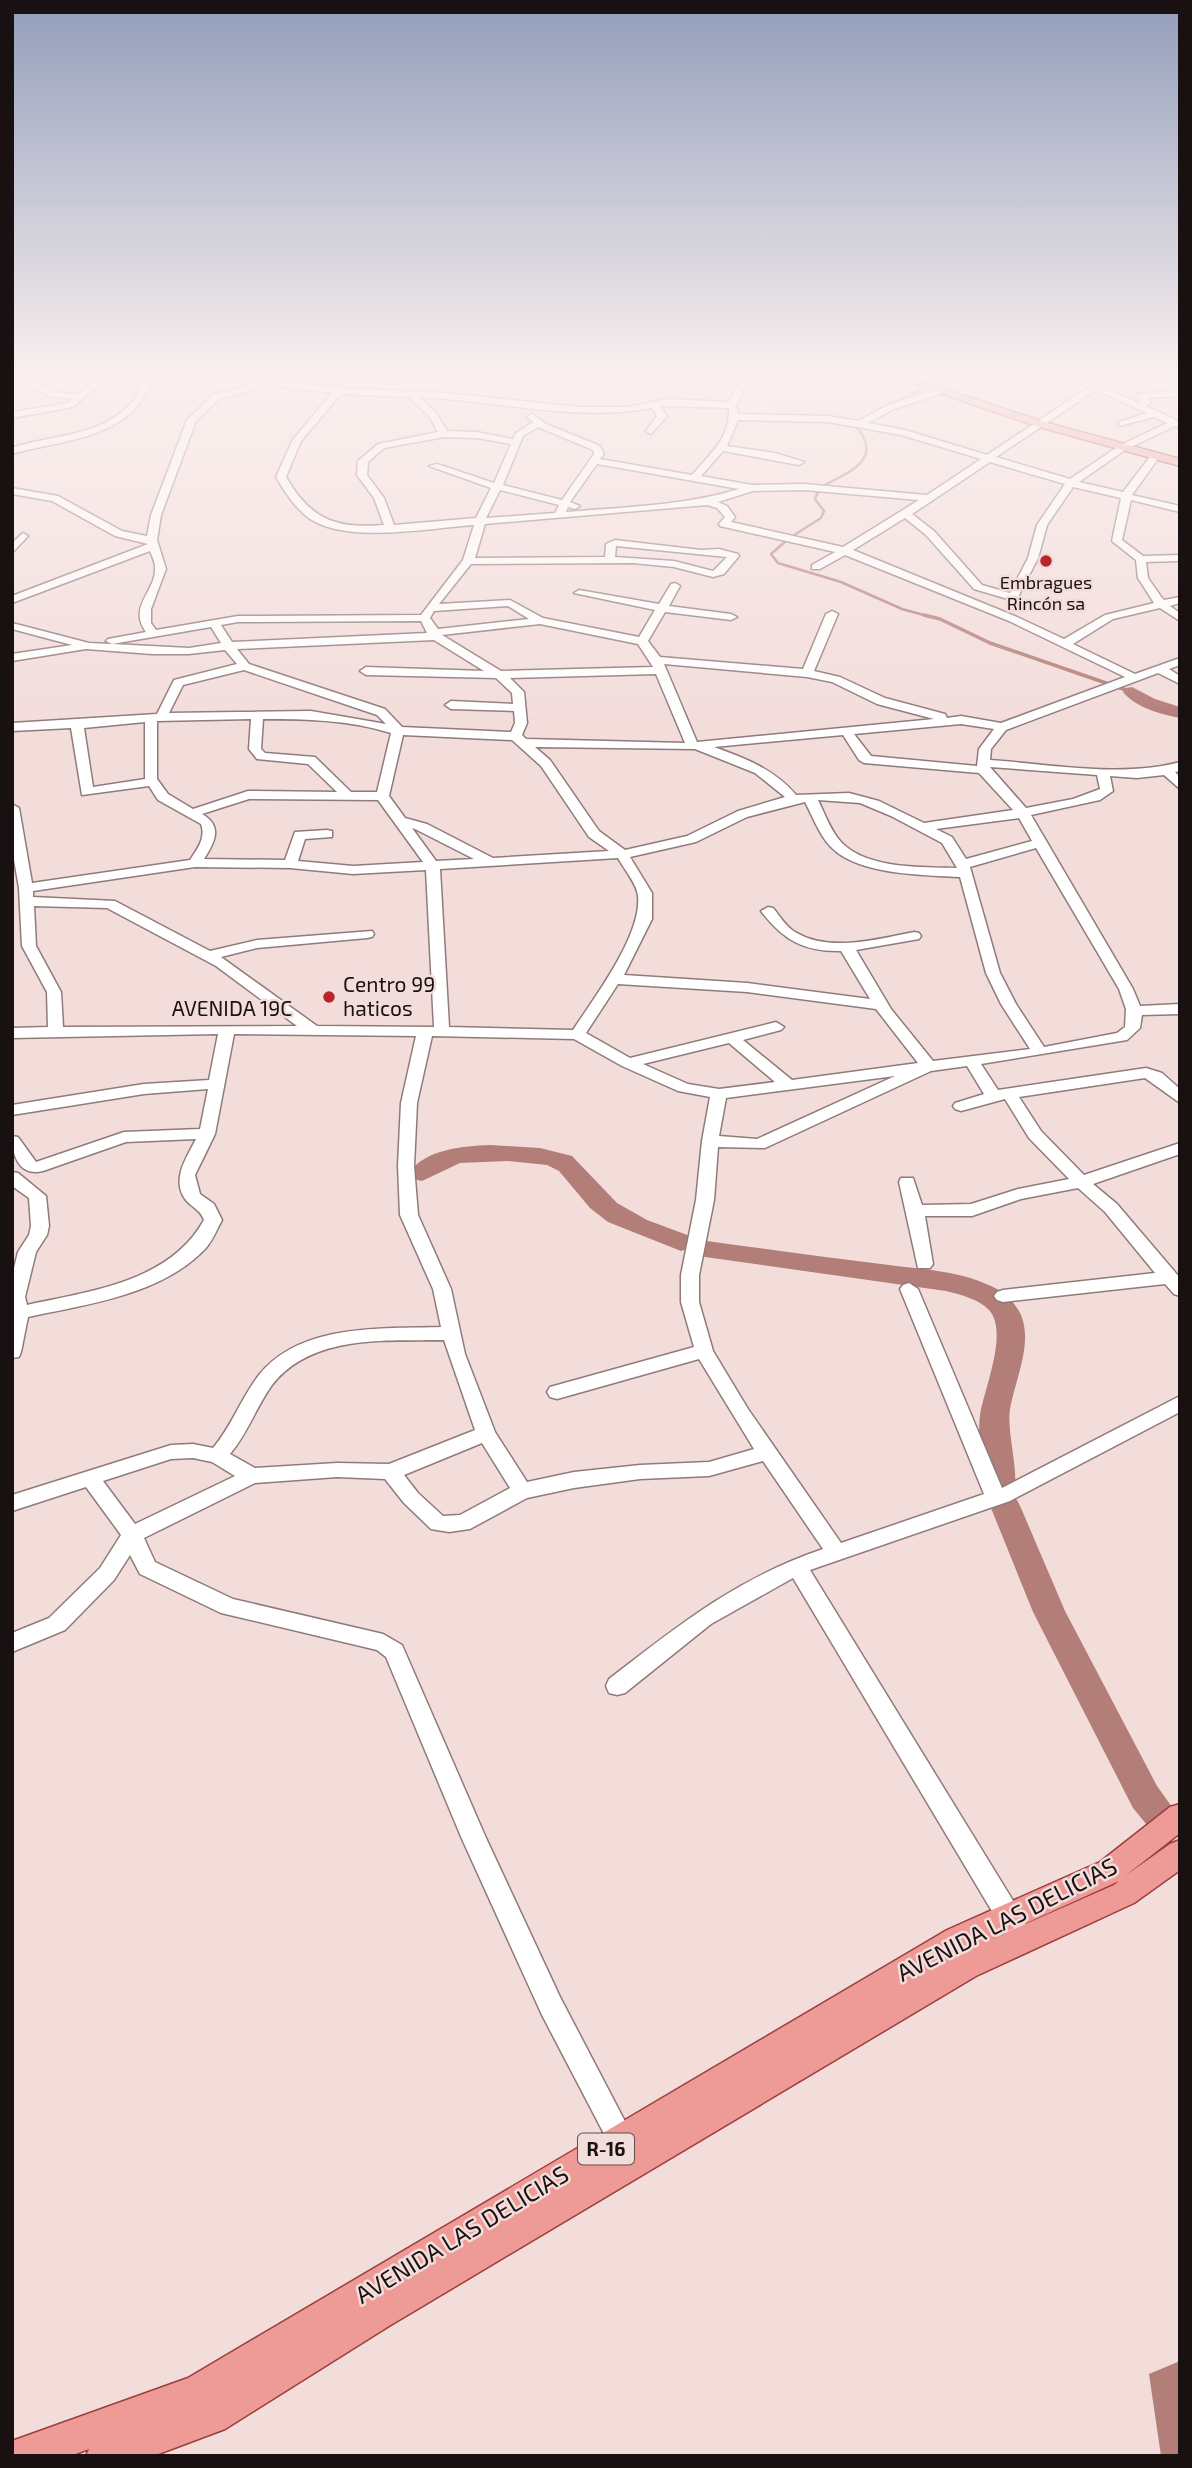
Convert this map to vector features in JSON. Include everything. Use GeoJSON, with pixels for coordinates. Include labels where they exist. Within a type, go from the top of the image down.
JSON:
{"type":"FeatureCollection","features":[{"type":"Feature","properties":{"kind":"main road","name":"AVENIDA LAS DELICIAS"},"geometry":{"type":"LineString","coordinates":[[104,2456],[212,2416],[377,2314],[965,1966],[1016,1928],[1110,1871],[1180,1816]]}},
{"type":"Feature","properties":{"kind":"main road","name":"AVENIDA LAS DELICIAS"},"geometry":{"type":"LineString","coordinates":[[19,2456],[197,2392],[958,1940],[1016,1928],[1124,1894],[1180,1853]]}},
{"type":"Feature","properties":{"kind":"street"},"geometry":{"type":"LineString","coordinates":[[25,493],[55,498],[119,534],[153,543]]}},
{"type":"Feature","properties":{"kind":"street"},"geometry":{"type":"LineString","coordinates":[[153,634],[145,623],[145,609],[161,569],[153,543],[156,515],[164,493]]}},
{"type":"Feature","properties":{"kind":"street"},"geometry":{"type":"LineString","coordinates":[[292,493],[302,507],[320,522],[348,529],[590,512],[664,493]]}},
{"type":"Feature","properties":{"kind":"street"},"geometry":{"type":"LineString","coordinates":[[375,493],[390,527]]}},
{"type":"Feature","properties":{"kind":"street"},"geometry":{"type":"LineString","coordinates":[[428,613],[468,561],[482,512],[493,493]]}},
{"type":"Feature","properties":{"kind":"street"},"geometry":{"type":"LineString","coordinates":[[525,493],[565,502],[590,512]]}},
{"type":"Feature","properties":{"kind":"street"},"geometry":{"type":"LineString","coordinates":[[560,513],[571,493]]}},
{"type":"Feature","properties":{"kind":"street"},"geometry":{"type":"LineString","coordinates":[[679,493],[720,505],[730,517],[724,524],[845,551],[1013,619],[1135,678]]}},
{"type":"Feature","properties":{"kind":"street"},"geometry":{"type":"LineString","coordinates":[[707,502],[735,493]]}},
{"type":"Feature","properties":{"kind":"street"},"geometry":{"type":"LineString","coordinates":[[877,493],[926,498]]}},
{"type":"Feature","properties":{"kind":"street"},"geometry":{"type":"LineString","coordinates":[[816,568],[906,514],[934,493]]}},
{"type":"Feature","properties":{"kind":"street"},"geometry":{"type":"LineString","coordinates":[[1013,619],[1013,597],[1033,558],[1042,525],[1064,493]]}},
{"type":"Feature","properties":{"kind":"street"},"geometry":{"type":"LineString","coordinates":[[1123,493],[1180,509]]}},
{"type":"Feature","properties":{"kind":"street"},"geometry":{"type":"LineString","coordinates":[[1127,494],[1117,541],[1141,559],[1178,558]]}},
{"type":"Feature","properties":{"kind":"street"},"geometry":{"type":"LineString","coordinates":[[906,514],[930,533],[978,587],[1013,597]]}},
{"type":"Feature","properties":{"kind":"street"},"geometry":{"type":"LineString","coordinates":[[12,550],[23,536]]}},
{"type":"Feature","properties":{"kind":"street"},"geometry":{"type":"LineString","coordinates":[[12,600],[153,543]]}},
{"type":"Feature","properties":{"kind":"street"},"geometry":{"type":"LineString","coordinates":[[468,561],[610,560],[664,563],[713,574],[720,572],[734,556],[719,552],[615,543],[611,544],[610,560]]}},
{"type":"Feature","properties":{"kind":"street"},"geometry":{"type":"LineString","coordinates":[[1141,559],[1140,568],[1145,583],[1161,606],[1180,618]]}},
{"type":"Feature","properties":{"kind":"street"},"geometry":{"type":"LineString","coordinates":[[642,641],[675,586]]}},
{"type":"Feature","properties":{"kind":"street"},"geometry":{"type":"LineString","coordinates":[[579,593],[731,617]]}},
{"type":"Feature","properties":{"kind":"street"},"geometry":{"type":"LineString","coordinates":[[1064,644],[1109,617],[1180,600]]}},
{"type":"Feature","properties":{"kind":"street"},"geometry":{"type":"LineString","coordinates":[[12,658],[254,618],[428,613],[503,603],[514,605],[540,621]]}},
{"type":"Feature","properties":{"kind":"street"},"geometry":{"type":"LineString","coordinates":[[428,613],[435,634],[499,675],[519,692],[519,740]]}},
{"type":"Feature","properties":{"kind":"street"},"geometry":{"type":"LineString","coordinates":[[807,673],[832,614]]}},
{"type":"Feature","properties":{"kind":"street"},"geometry":{"type":"LineString","coordinates":[[12,626],[89,646],[189,651],[228,646],[435,634],[540,621],[642,641],[658,665],[692,744],[741,761],[781,783],[792,798]]}},
{"type":"Feature","properties":{"kind":"street"},"geometry":{"type":"LineString","coordinates":[[214,623],[245,666],[380,712],[387,716],[398,731]]}},
{"type":"Feature","properties":{"kind":"street"},"geometry":{"type":"LineString","coordinates":[[366,671],[499,675],[658,665],[807,673],[836,679],[881,701],[907,709],[1002,727],[1180,660]]}},
{"type":"Feature","properties":{"kind":"street"},"geometry":{"type":"LineString","coordinates":[[195,863],[209,840],[210,828],[193,813],[163,797],[153,782],[156,718],[178,683],[189,678],[245,666]]}},
{"type":"Feature","properties":{"kind":"street"},"geometry":{"type":"LineString","coordinates":[[1160,669],[1180,681]]}},
{"type":"Feature","properties":{"kind":"street"},"geometry":{"type":"LineString","coordinates":[[451,705],[520,708]]}},
{"type":"Feature","properties":{"kind":"street"},"geometry":{"type":"LineString","coordinates":[[12,727],[257,714],[343,718],[398,731],[607,747],[679,747],[961,720]]}},
{"type":"Feature","properties":{"kind":"street"},"geometry":{"type":"LineString","coordinates":[[257,714],[255,749],[261,756],[311,760],[346,794]]}},
{"type":"Feature","properties":{"kind":"street"},"geometry":{"type":"LineString","coordinates":[[77,725],[87,792],[153,782]]}},
{"type":"Feature","properties":{"kind":"street"},"geometry":{"type":"LineString","coordinates":[[519,740],[546,763],[594,834],[622,854],[645,893],[645,919],[614,979],[577,1035],[628,1063],[684,1088],[719,1094],[1040,1052],[1122,1037],[1130,1033],[1135,1025],[1135,1011],[1126,989],[1042,842],[1022,812],[983,767],[985,750],[1002,727]]}},
{"type":"Feature","properties":{"kind":"street"},"geometry":{"type":"LineString","coordinates":[[382,796],[398,731]]}},
{"type":"Feature","properties":{"kind":"street"},"geometry":{"type":"LineString","coordinates":[[847,732],[863,758],[868,760],[1103,772],[1173,769],[1180,785]]}},
{"type":"Feature","properties":{"kind":"street"},"geometry":{"type":"LineString","coordinates":[[921,827],[1066,805],[1104,794],[1107,791],[1103,772]]}},
{"type":"Feature","properties":{"kind":"street"},"geometry":{"type":"LineString","coordinates":[[193,813],[248,795],[382,796],[433,866],[434,1031],[410,1103],[406,1166],[410,1215],[442,1289],[456,1354],[486,1433],[522,1491]]}},
{"type":"Feature","properties":{"kind":"street"},"geometry":{"type":"LineString","coordinates":[[22,890],[195,863],[290,864],[353,870],[622,854],[660,848],[704,835],[725,821],[755,808],[792,798],[864,800],[947,840],[963,869],[993,973],[1012,1010],[1040,1052]]}},
{"type":"Feature","properties":{"kind":"street"},"geometry":{"type":"LineString","coordinates":[[810,798],[834,843],[848,855],[902,869],[963,869],[1042,842]]}},
{"type":"Feature","properties":{"kind":"street"},"geometry":{"type":"LineString","coordinates":[[12,808],[29,946],[54,992],[56,1032]]}},
{"type":"Feature","properties":{"kind":"street"},"geometry":{"type":"LineString","coordinates":[[401,821],[422,827],[491,862]]}},
{"type":"Feature","properties":{"kind":"street"},"geometry":{"type":"LineString","coordinates":[[290,864],[300,835],[327,834]]}},
{"type":"Feature","properties":{"kind":"street"},"geometry":{"type":"LineString","coordinates":[[110,904],[113,875]]}},
{"type":"Feature","properties":{"kind":"street"},"geometry":{"type":"LineString","coordinates":[[22,890],[110,904],[208,956],[313,1030]]}},
{"type":"Feature","properties":{"kind":"street"},"geometry":{"type":"LineString","coordinates":[[768,911],[789,935],[847,948],[914,936]]}},
{"type":"Feature","properties":{"kind":"street"},"geometry":{"type":"LineString","coordinates":[[208,956],[257,944],[367,934]]}},
{"type":"Feature","properties":{"kind":"street"},"geometry":{"type":"LineString","coordinates":[[847,948],[878,1005],[929,1066]]}},
{"type":"Feature","properties":{"kind":"street"},"geometry":{"type":"LineString","coordinates":[[614,979],[669,979],[827,996],[878,1005]]}},
{"type":"Feature","properties":{"kind":"street"},"geometry":{"type":"LineString","coordinates":[[1135,1011],[1180,1009]]}},
{"type":"Feature","properties":{"kind":"street"},"geometry":{"type":"LineString","coordinates":[[628,1063],[776,1027]]}},
{"type":"Feature","properties":{"kind":"street"},"geometry":{"type":"LineString","coordinates":[[20,1313],[114,1291],[155,1276],[182,1260],[201,1243],[213,1220],[208,1208],[192,1196],[187,1175],[207,1134],[227,1030]]}},
{"type":"Feature","properties":{"kind":"street","name":"AVENIDA 19C"},"geometry":{"type":"LineString","coordinates":[[12,1033],[313,1030],[577,1035]]}},
{"type":"Feature","properties":{"kind":"street"},"geometry":{"type":"LineString","coordinates":[[732,1038],[789,1085]]}},
{"type":"Feature","properties":{"kind":"street"},"geometry":{"type":"LineString","coordinates":[[971,1061],[1035,1134],[1081,1182],[1111,1208],[1174,1283]]}},
{"type":"Feature","properties":{"kind":"street"},"geometry":{"type":"LineString","coordinates":[[710,1141],[759,1144],[929,1066]]}},
{"type":"Feature","properties":{"kind":"street"},"geometry":{"type":"LineString","coordinates":[[961,1105],[1146,1073],[1156,1076],[1180,1098]]}},
{"type":"Feature","properties":{"kind":"street"},"geometry":{"type":"LineString","coordinates":[[12,1110],[144,1089],[217,1084]]}},
{"type":"Feature","properties":{"kind":"street"},"geometry":{"type":"LineString","coordinates":[[719,1094],[710,1141],[705,1200],[690,1275],[690,1302],[704,1351],[741,1414],[836,1552]]}},
{"type":"Feature","properties":{"kind":"street"},"geometry":{"type":"LineString","coordinates":[[12,1140],[31,1167],[37,1167],[124,1137],[148,1134],[207,1134]]}},
{"type":"Feature","properties":{"kind":"street"},"geometry":{"type":"LineString","coordinates":[[915,1211],[972,1210],[1018,1194],[1081,1182],[1180,1148]]}},
{"type":"Feature","properties":{"kind":"street"},"geometry":{"type":"LineString","coordinates":[[12,1177],[37,1196],[40,1226],[27,1252],[16,1297],[20,1313],[12,1352]]}},
{"type":"Feature","properties":{"kind":"street"},"geometry":{"type":"LineString","coordinates":[[907,1182],[924,1264]]}},
{"type":"Feature","properties":{"kind":"street"},"geometry":{"type":"LineString","coordinates":[[12,1245],[32,1243]]}},
{"type":"Feature","properties":{"kind":"street"},"geometry":{"type":"LineString","coordinates":[[1003,1296],[1174,1283]]}},
{"type":"Feature","properties":{"kind":"street"},"geometry":{"type":"LineString","coordinates":[[908,1289],[996,1498]]}},
{"type":"Feature","properties":{"kind":"street"},"geometry":{"type":"LineString","coordinates":[[217,1456],[239,1428],[255,1394],[274,1370],[312,1346],[355,1338],[452,1333]]}},
{"type":"Feature","properties":{"kind":"street"},"geometry":{"type":"LineString","coordinates":[[557,1392],[704,1351]]}},
{"type":"Feature","properties":{"kind":"street"},"geometry":{"type":"LineString","coordinates":[[617,1685],[703,1618],[751,1589],[797,1566],[996,1498],[1180,1403]]}},
{"type":"Feature","properties":{"kind":"street"},"geometry":{"type":"LineString","coordinates":[[12,1643],[57,1624],[107,1574],[131,1535],[252,1476],[337,1470],[391,1472],[486,1433]]}},
{"type":"Feature","properties":{"kind":"street"},"geometry":{"type":"LineString","coordinates":[[12,1503],[171,1452],[193,1451],[217,1456],[252,1476]]}},
{"type":"Feature","properties":{"kind":"street"},"geometry":{"type":"LineString","coordinates":[[391,1472],[411,1498],[438,1523],[449,1524],[463,1523],[522,1491],[573,1480],[640,1472],[709,1469],[769,1452]]}},
{"type":"Feature","properties":{"kind":"street"},"geometry":{"type":"LineString","coordinates":[[90,1478],[131,1535],[148,1568],[229,1607],[383,1643],[394,1651],[474,1839],[551,2006],[621,2140]]}},
{"type":"Feature","properties":{"kind":"street"},"geometry":{"type":"LineString","coordinates":[[797,1566],[1016,1928]]}},
{"type":"Feature","properties":{"kind":"shaded area"},"geometry":{"type":"Polygon","coordinates":[[[1180,2361],[1180,2456],[1161,2456],[1149,2374],[1180,2361]]]}},
{"type":"Feature","properties":{"kind":"waterway"},"geometry":{"type":"LineString","coordinates":[[791,537],[821,518],[824,511],[815,499],[817,493]]}},
{"type":"Feature","properties":{"kind":"waterway"},"geometry":{"type":"LineString","coordinates":[[787,540],[771,554],[778,563],[841,582],[902,609],[931,617]]}},
{"type":"Feature","properties":{"kind":"waterway"},"geometry":{"type":"LineString","coordinates":[[924,615],[940,619],[990,643],[1132,692]]}},
{"type":"Feature","properties":{"kind":"waterway"},"geometry":{"type":"LineString","coordinates":[[1132,692],[1149,703],[1180,713]]}},
{"type":"Feature","properties":{"kind":"waterway"},"geometry":{"type":"LineString","coordinates":[[422,1173],[450,1157],[474,1153],[554,1158],[573,1170],[594,1197],[618,1216],[681,1242]]}},
{"type":"Feature","properties":{"kind":"waterway"},"geometry":{"type":"LineString","coordinates":[[707,1250],[947,1282],[979,1291],[998,1303],[1007,1315],[1010,1330],[1010,1347],[994,1423],[1001,1490]]}},
{"type":"Feature","properties":{"kind":"waterway"},"geometry":{"type":"LineString","coordinates":[[1006,1508],[1049,1612],[1145,1797],[1159,1814]]}},
{"type":"Feature","properties":{"kind":"place","name":"Embragues Rincón sa"},"geometry":{"type":"Point","coordinates":[1046,561]}},
{"type":"Feature","properties":{"kind":"place","name":"Centro 99 haticos"},"geometry":{"type":"Point","coordinates":[329,997]}}]}
